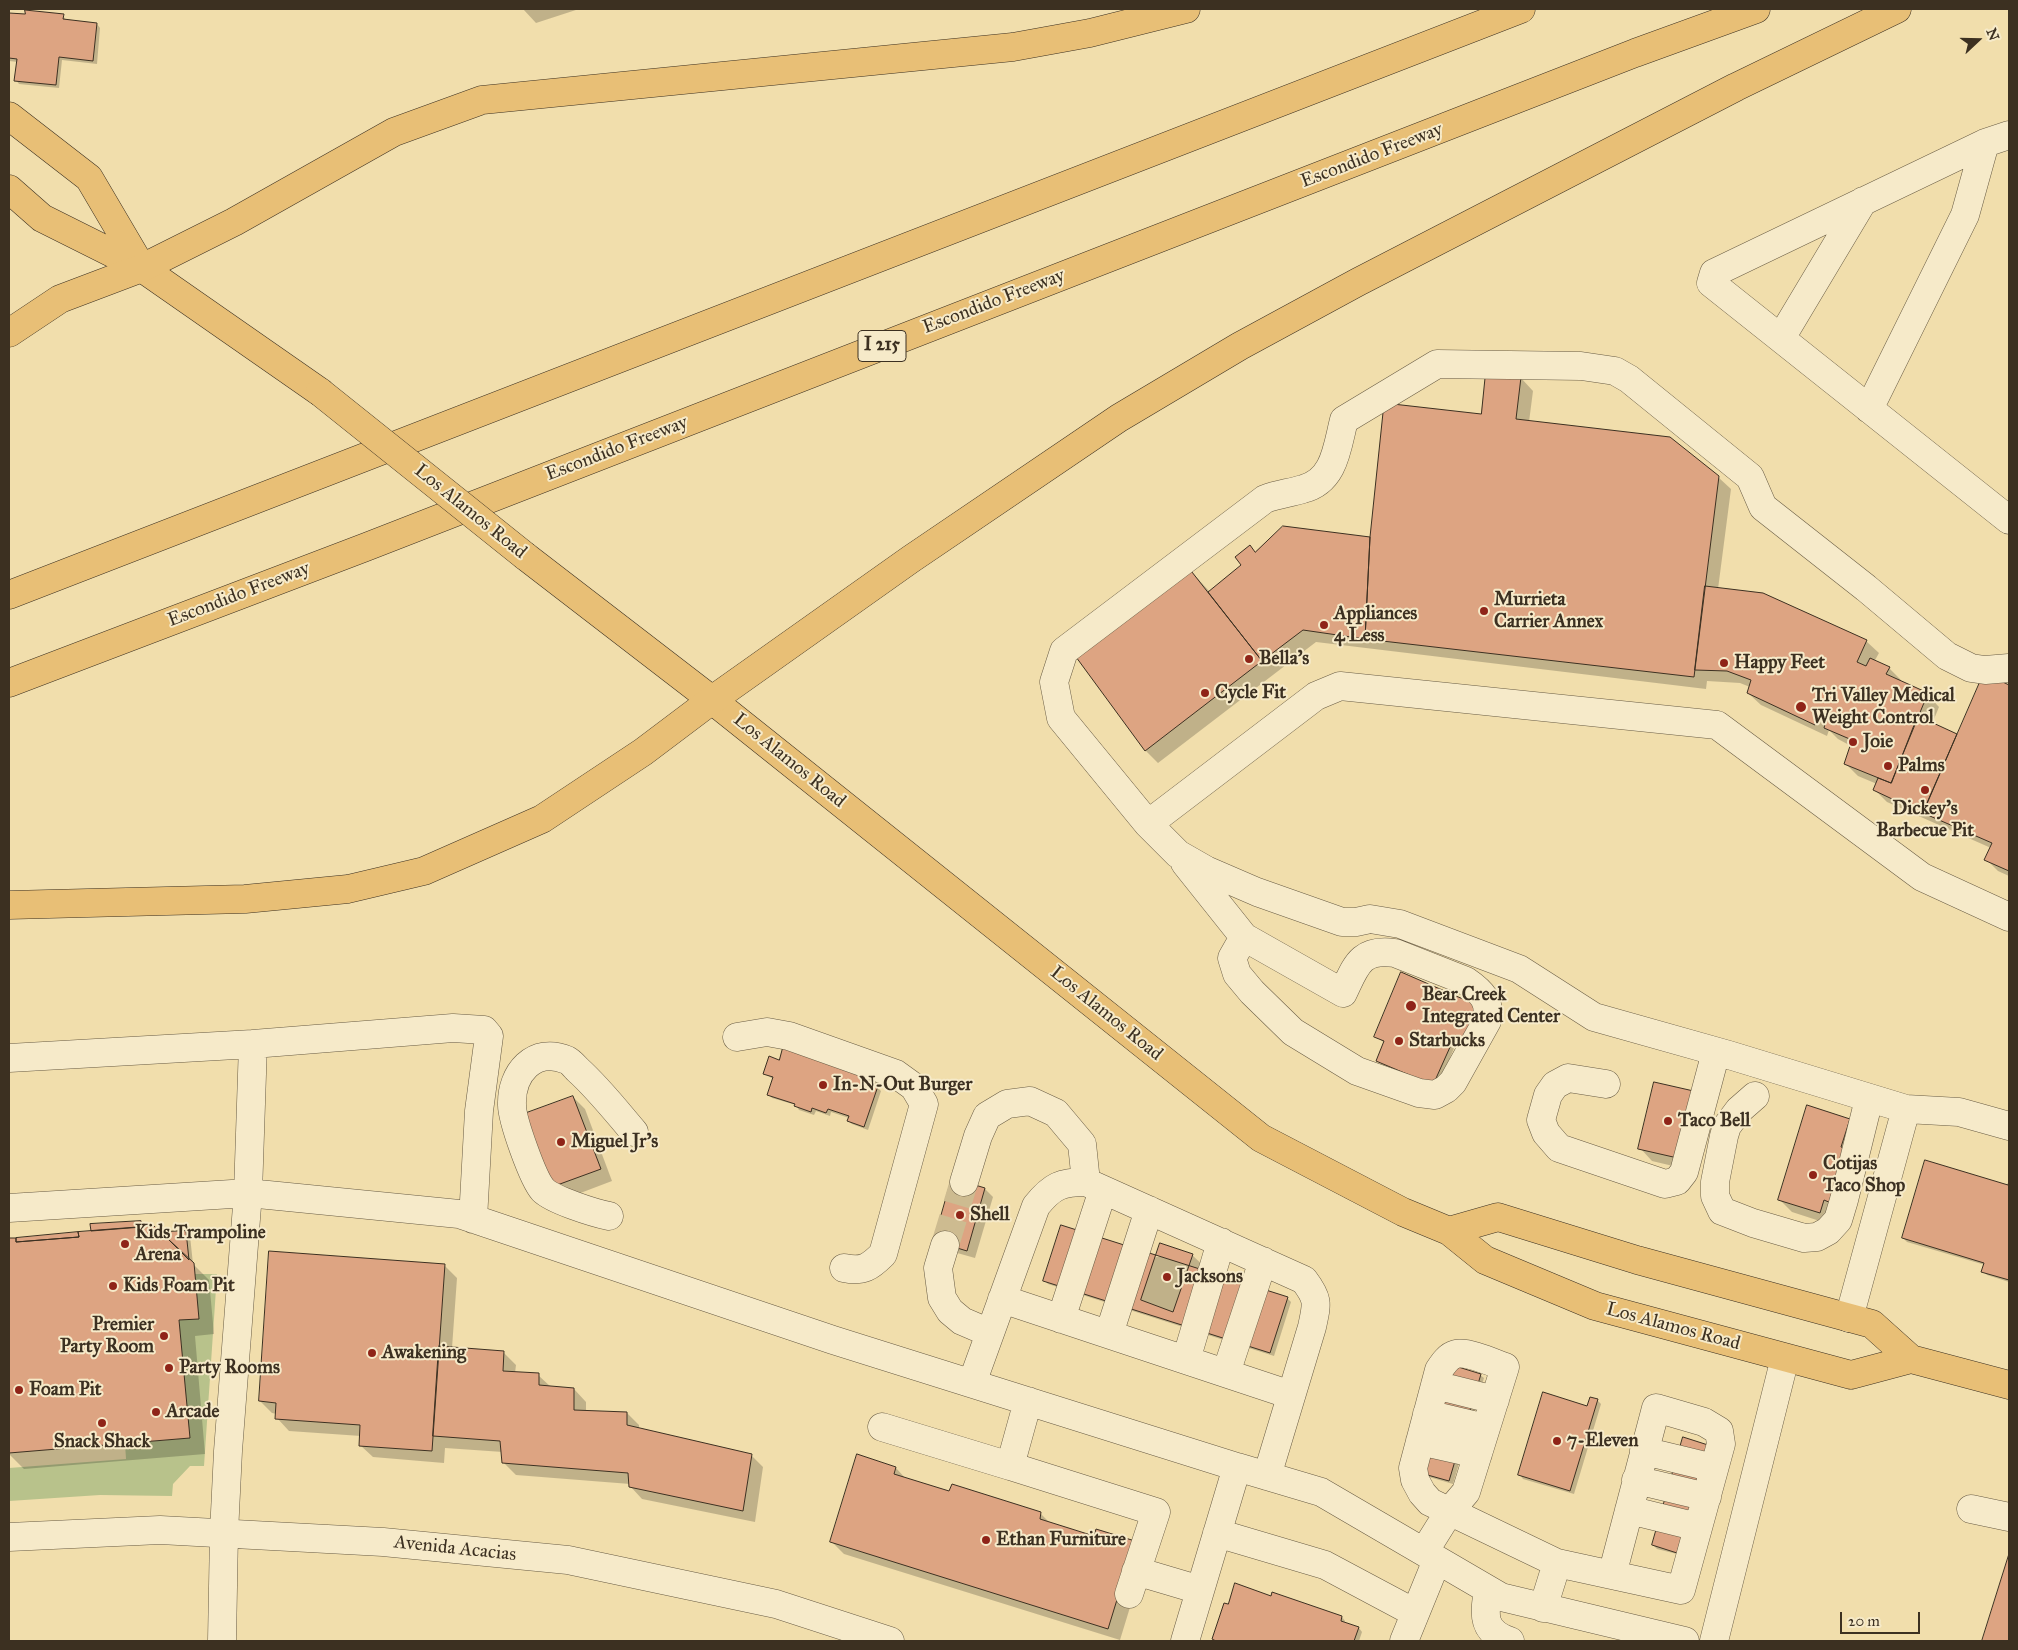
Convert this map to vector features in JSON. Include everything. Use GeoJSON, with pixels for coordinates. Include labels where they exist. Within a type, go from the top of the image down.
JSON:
{"type":"FeatureCollection","features":[{"type":"Feature","properties":{"kind":"main road"},"geometry":{"type":"LineString","coordinates":[[9,333],[60,300],[142,268],[234,222],[394,132],[482,100],[1013,47],[1090,33],[1186,9]]}},
{"type":"Feature","properties":{"kind":"main road"},"geometry":{"type":"LineString","coordinates":[[9,594],[1521,9]]}},
{"type":"Feature","properties":{"kind":"main road","name":"Escondido Freeway"},"geometry":{"type":"LineString","coordinates":[[9,682],[384,539],[1635,53],[1756,9]]}},
{"type":"Feature","properties":{"kind":"main road"},"geometry":{"type":"LineString","coordinates":[[9,905],[245,899],[348,889],[424,871],[542,819],[643,752],[712,700],[910,559],[1111,423],[1240,346],[1367,278],[1736,87],[1897,9]]}},
{"type":"Feature","properties":{"kind":"main road","name":"Los Alamos Road"},"geometry":{"type":"LineString","coordinates":[[9,116],[89,178],[142,268]]}},
{"type":"Feature","properties":{"kind":"main road","name":"Los Alamos Road"},"geometry":{"type":"LineString","coordinates":[[9,189],[42,218],[142,268],[320,392],[525,556],[712,700],[1261,1138],[1403,1212],[1449,1231],[1485,1260],[1595,1306],[1851,1376],[1911,1359]]}},
{"type":"Feature","properties":{"kind":"main road"},"geometry":{"type":"LineString","coordinates":[[1449,1231],[1498,1217],[1637,1260],[1872,1324],[1911,1359],[2009,1386]]}},
{"type":"Feature","properties":{"kind":"street"},"geometry":{"type":"LineString","coordinates":[[1997,139],[1714,273],[1712,284],[2009,520]]}},
{"type":"Feature","properties":{"kind":"street"},"geometry":{"type":"LineString","coordinates":[[1870,409],[1965,215],[1997,139]]}},
{"type":"Feature","properties":{"kind":"street"},"geometry":{"type":"LineString","coordinates":[[1781,338],[1863,201]]}},
{"type":"Feature","properties":{"kind":"street"},"geometry":{"type":"LineString","coordinates":[[1244,936],[1232,958],[1237,974],[1252,992],[1293,1032],[1364,1074],[1420,1093],[1435,1095],[1453,1082],[1485,1027],[1489,1010],[1482,994],[1466,981],[1395,953],[1370,954],[1358,963],[1344,993],[1244,936],[1178,854],[1148,824],[1061,718],[1054,682],[1064,650],[1265,499],[1277,494],[1305,489],[1319,482],[1326,476],[1333,464],[1344,420],[1437,364],[1581,366],[1615,371],[1629,379],[1750,477],[1763,507],[1866,588],[1947,656],[1971,668],[1985,670],[2009,668]]}},
{"type":"Feature","properties":{"kind":"street"},"geometry":{"type":"LineString","coordinates":[[1148,824],[1316,696],[1340,686],[1717,725],[1922,877],[2009,917]]}},
{"type":"Feature","properties":{"kind":"street"},"geometry":{"type":"LineString","coordinates":[[1178,854],[1206,870],[1257,892],[1329,918],[1342,922],[1370,919],[1393,922],[1519,969],[1594,1017],[1824,1083],[1869,1099],[1906,1109],[1959,1112],[2009,1126]]}},
{"type":"Feature","properties":{"kind":"street"},"geometry":{"type":"LineString","coordinates":[[9,1058],[253,1044],[453,1028],[484,1030],[489,1036],[479,1111],[473,1219]]}},
{"type":"Feature","properties":{"kind":"street"},"geometry":{"type":"LineString","coordinates":[[737,1037],[767,1032],[789,1036],[896,1074],[914,1087],[924,1104],[884,1254],[873,1264],[857,1271],[844,1268]]}},
{"type":"Feature","properties":{"kind":"street"},"geometry":{"type":"LineString","coordinates":[[222,1641],[228,1451],[248,1192],[253,1044]]}},
{"type":"Feature","properties":{"kind":"street"},"geometry":{"type":"LineString","coordinates":[[1606,1084],[1568,1078],[1555,1085],[1548,1095],[1541,1120],[1546,1133],[1559,1148],[1665,1184],[1677,1181],[1684,1172],[1716,1052]]}},
{"type":"Feature","properties":{"kind":"street"},"geometry":{"type":"LineString","coordinates":[[609,1216],[587,1212],[543,1190],[532,1171],[518,1129],[512,1105],[514,1082],[532,1060],[545,1056],[568,1060],[594,1085],[634,1132]]}},
{"type":"Feature","properties":{"kind":"street"},"geometry":{"type":"LineString","coordinates":[[1755,1096],[1738,1110],[1727,1126],[1715,1182],[1714,1196],[1722,1211],[1752,1223],[1804,1238],[1817,1237],[1828,1231],[1838,1220],[1869,1099]]}},
{"type":"Feature","properties":{"kind":"street"},"geometry":{"type":"LineString","coordinates":[[964,1182],[978,1136],[987,1116],[1007,1104],[1030,1101],[1056,1113],[1082,1144],[1094,1186],[1061,1319]]}},
{"type":"Feature","properties":{"kind":"street"},"geometry":{"type":"LineString","coordinates":[[1848,1318],[1906,1109]]}},
{"type":"Feature","properties":{"kind":"street"},"geometry":{"type":"LineString","coordinates":[[972,1383],[1036,1206],[1048,1192],[1066,1182],[1094,1186],[1304,1280],[1316,1295],[1316,1310],[1312,1327],[1267,1476]]}},
{"type":"Feature","properties":{"kind":"street"},"geometry":{"type":"LineString","coordinates":[[9,1208],[248,1192],[459,1214],[834,1340],[1321,1492],[1501,1597],[1685,1641]]}},
{"type":"Feature","properties":{"kind":"street"},"geometry":{"type":"LineString","coordinates":[[1109,1334],[1149,1210]]}},
{"type":"Feature","properties":{"kind":"street"},"geometry":{"type":"LineString","coordinates":[[1186,1360],[1220,1242]]}},
{"type":"Feature","properties":{"kind":"street"},"geometry":{"type":"LineString","coordinates":[[945,1245],[938,1268],[942,1298],[950,1310],[962,1321],[990,1333]]}},
{"type":"Feature","properties":{"kind":"street"},"geometry":{"type":"LineString","coordinates":[[1226,1374],[1263,1261]]}},
{"type":"Feature","properties":{"kind":"street"},"geometry":{"type":"LineString","coordinates":[[1002,1299],[1291,1395]]}},
{"type":"Feature","properties":{"kind":"street"},"geometry":{"type":"LineString","coordinates":[[1404,1641],[1416,1613],[1430,1556],[1449,1512],[1466,1492],[1505,1366],[1469,1355],[1456,1354],[1447,1359],[1439,1370],[1434,1385],[1413,1468],[1415,1480],[1422,1493],[1430,1502],[1449,1512],[1557,1563],[1612,1575],[1681,1590],[1722,1444],[1719,1431],[1704,1422],[1656,1408],[1612,1575]]}},
{"type":"Feature","properties":{"kind":"street"},"geometry":{"type":"LineString","coordinates":[[1714,1641],[1785,1358]]}},
{"type":"Feature","properties":{"kind":"street"},"geometry":{"type":"LineString","coordinates":[[1434,1385],[1495,1400]]}},
{"type":"Feature","properties":{"kind":"street"},"geometry":{"type":"LineString","coordinates":[[1010,1466],[1028,1401]]}},
{"type":"Feature","properties":{"kind":"street"},"geometry":{"type":"LineString","coordinates":[[1427,1414],[1486,1428]]}},
{"type":"Feature","properties":{"kind":"street"},"geometry":{"type":"LineString","coordinates":[[882,1427],[1156,1512],[1132,1583],[1200,1590]]}},
{"type":"Feature","properties":{"kind":"street"},"geometry":{"type":"LineString","coordinates":[[1420,1441],[1478,1454]]}},
{"type":"Feature","properties":{"kind":"street"},"geometry":{"type":"LineString","coordinates":[[1644,1451],[1714,1468]]}},
{"type":"Feature","properties":{"kind":"street"},"geometry":{"type":"LineString","coordinates":[[1184,1641],[1237,1467]]}},
{"type":"Feature","properties":{"kind":"street"},"geometry":{"type":"LineString","coordinates":[[1636,1480],[1706,1497]]}},
{"type":"Feature","properties":{"kind":"street"},"geometry":{"type":"LineString","coordinates":[[1971,1509],[2009,1518]]}},
{"type":"Feature","properties":{"kind":"street"},"geometry":{"type":"LineString","coordinates":[[1628,1510],[1698,1527]]}},
{"type":"Feature","properties":{"kind":"street","name":"Avenida Acacias"},"geometry":{"type":"LineString","coordinates":[[9,1536],[160,1530],[383,1542],[568,1560],[776,1604],[890,1641]]}},
{"type":"Feature","properties":{"kind":"street"},"geometry":{"type":"LineString","coordinates":[[1217,1533],[1324,1565],[1416,1613]]}},
{"type":"Feature","properties":{"kind":"street"},"geometry":{"type":"LineString","coordinates":[[1543,1608],[1557,1563]]}},
{"type":"Feature","properties":{"kind":"street"},"geometry":{"type":"LineString","coordinates":[[1488,1590],[1485,1612],[1487,1623],[1494,1633],[1510,1641]]}},
{"type":"Feature","properties":{"kind":"green space"},"geometry":{"type":"Polygon","coordinates":[[[195,1274],[217,1274],[204,1466],[190,1466],[173,1484],[172,1496],[100,1495],[9,1501],[9,1468],[126,1459],[125,1444],[189,1438],[179,1320],[195,1274]]]}},
{"type":"Feature","properties":{"kind":"building"},"geometry":{"type":"Polygon","coordinates":[[[25,10],[64,14],[63,19],[97,23],[93,61],[59,57],[56,85],[14,81],[17,59],[9,58],[9,13],[25,14],[25,10]]]}},
{"type":"Feature","properties":{"kind":"building"},"geometry":{"type":"Polygon","coordinates":[[[1486,372],[1521,377],[1516,419],[1670,437],[1719,476],[1694,677],[1365,639],[1370,537],[1384,403],[1481,414],[1486,372]]]}},
{"type":"Feature","properties":{"kind":"building"},"geometry":{"type":"Polygon","coordinates":[[[1283,526],[1370,537],[1365,639],[1303,630],[1262,661],[1208,592],[1241,565],[1235,557],[1250,545],[1255,552],[1283,526]]]}},
{"type":"Feature","properties":{"kind":"building"},"geometry":{"type":"Polygon","coordinates":[[[1188,567],[1262,661],[1145,751],[1076,657],[1188,567]]]}},
{"type":"Feature","properties":{"kind":"building"},"geometry":{"type":"Polygon","coordinates":[[[1705,586],[1763,593],[1867,640],[1857,662],[1866,666],[1870,658],[1890,667],[1886,674],[1928,693],[1891,783],[1844,764],[1852,740],[1824,728],[1827,716],[1818,713],[1815,725],[1747,693],[1751,680],[1727,671],[1695,670],[1705,586]]]}},
{"type":"Feature","properties":{"kind":"building"},"geometry":{"type":"Polygon","coordinates":[[[1984,673],[2009,685],[2009,871],[1984,860],[1992,843],[1923,813],[1984,673]]]}},
{"type":"Feature","properties":{"kind":"building"},"geometry":{"type":"Polygon","coordinates":[[[1918,716],[1957,734],[1924,814],[1873,790],[1878,778],[1891,783],[1918,716]]]}},
{"type":"Feature","properties":{"kind":"building"},"geometry":{"type":"Polygon","coordinates":[[[1401,972],[1479,1006],[1464,1040],[1455,1036],[1433,1085],[1376,1061],[1384,1041],[1374,1037],[1401,972]]]}},
{"type":"Feature","properties":{"kind":"building","name":"In-N-Out Burger"},"geometry":{"type":"Polygon","coordinates":[[[784,1044],[871,1072],[868,1083],[878,1086],[864,1127],[847,1121],[849,1116],[828,1109],[826,1113],[812,1108],[811,1112],[794,1106],[795,1104],[767,1095],[773,1077],[763,1074],[769,1056],[779,1060],[784,1044]]]}},
{"type":"Feature","properties":{"kind":"building","name":"Taco Bell"},"geometry":{"type":"Polygon","coordinates":[[[1654,1082],[1698,1092],[1682,1159],[1638,1149],[1654,1082]]]}},
{"type":"Feature","properties":{"kind":"building","name":"Miguel Jr's"},"geometry":{"type":"Polygon","coordinates":[[[573,1096],[601,1169],[549,1188],[521,1115],[573,1096]]]}},
{"type":"Feature","properties":{"kind":"building","name":"Cotijas Taco Shop"},"geometry":{"type":"Polygon","coordinates":[[[1807,1105],[1850,1119],[1841,1147],[1847,1149],[1831,1203],[1824,1200],[1820,1213],[1778,1200],[1807,1105]]]}},
{"type":"Feature","properties":{"kind":"building"},"geometry":{"type":"Polygon","coordinates":[[[1925,1160],[2008,1185],[2009,1181],[2009,1280],[1981,1272],[1984,1263],[1902,1238],[1925,1160]]]}},
{"type":"Feature","properties":{"kind":"building","name":"Shell"},"geometry":{"type":"Polygon","coordinates":[[[952,1178],[985,1188],[967,1251],[934,1241],[952,1178]]]}},
{"type":"Feature","properties":{"kind":"building"},"geometry":{"type":"Polygon","coordinates":[[[141,1221],[142,1227],[91,1231],[90,1224],[141,1221]]]}},
{"type":"Feature","properties":{"kind":"building","name":"Shell"},"geometry":{"type":"Polygon","coordinates":[[[1061,1225],[1288,1297],[1270,1353],[1043,1281],[1061,1225]]]}},
{"type":"Feature","properties":{"kind":"building"},"geometry":{"type":"Polygon","coordinates":[[[154,1226],[194,1263],[199,1319],[179,1320],[190,1438],[9,1453],[9,1238],[16,1238],[16,1242],[79,1237],[78,1232],[154,1226]]]}},
{"type":"Feature","properties":{"kind":"building"},"geometry":{"type":"Polygon","coordinates":[[[186,1231],[189,1260],[161,1232],[186,1231]]]}},
{"type":"Feature","properties":{"kind":"building"},"geometry":{"type":"Polygon","coordinates":[[[78,1232],[79,1237],[16,1242],[16,1238],[78,1232]]]}},
{"type":"Feature","properties":{"kind":"building","name":"Jacksons"},"geometry":{"type":"Polygon","coordinates":[[[1160,1243],[1193,1254],[1173,1312],[1141,1300],[1160,1243]]]}},
{"type":"Feature","properties":{"kind":"building"},"geometry":{"type":"Polygon","coordinates":[[[269,1251],[445,1264],[432,1451],[359,1446],[360,1425],[275,1419],[276,1403],[259,1401],[269,1251]]]}},
{"type":"Feature","properties":{"kind":"building"},"geometry":{"type":"Polygon","coordinates":[[[439,1346],[504,1351],[503,1371],[539,1373],[539,1385],[574,1388],[574,1410],[627,1412],[627,1425],[752,1454],[743,1511],[629,1487],[628,1473],[502,1463],[500,1441],[433,1436],[439,1346]]]}},
{"type":"Feature","properties":{"kind":"building"},"geometry":{"type":"Polygon","coordinates":[[[1455,1366],[1481,1374],[1449,1481],[1424,1474],[1455,1366]]]}},
{"type":"Feature","properties":{"kind":"building","name":"7-Eleven"},"geometry":{"type":"Polygon","coordinates":[[[1543,1392],[1587,1406],[1590,1397],[1598,1399],[1570,1491],[1518,1475],[1543,1392]]]}},
{"type":"Feature","properties":{"kind":"building","name":"7-Eleven"},"geometry":{"type":"Polygon","coordinates":[[[1683,1437],[1708,1445],[1677,1553],[1652,1545],[1683,1437]]]}},
{"type":"Feature","properties":{"kind":"building"},"geometry":{"type":"Polygon","coordinates":[[[857,1454],[896,1467],[894,1474],[949,1491],[952,1484],[1041,1512],[1040,1519],[1094,1536],[1096,1529],[1135,1541],[1108,1629],[830,1542],[857,1454]]]}},
{"type":"Feature","properties":{"kind":"building"},"geometry":{"type":"Polygon","coordinates":[[[2009,1554],[2009,1641],[1982,1641],[2009,1554]]]}},
{"type":"Feature","properties":{"kind":"building"},"geometry":{"type":"Polygon","coordinates":[[[1235,1583],[1271,1596],[1272,1592],[1342,1616],[1341,1621],[1359,1627],[1354,1641],[1216,1641],[1212,1639],[1224,1603],[1228,1604],[1235,1583]]]}},
{"type":"Feature","properties":{"kind":"tunnel"},"geometry":{"type":"LineString","coordinates":[[945,1245],[964,1182]]}},
{"type":"Feature","properties":{"kind":"place","name":"Murrieta Carrier Annex"},"geometry":{"type":"Point","coordinates":[1484,611]}},
{"type":"Feature","properties":{"kind":"place","name":"Appliances 4 Less"},"geometry":{"type":"Point","coordinates":[1324,625]}},
{"type":"Feature","properties":{"kind":"place","name":"Bella's"},"geometry":{"type":"Point","coordinates":[1249,659]}},
{"type":"Feature","properties":{"kind":"place","name":"Happy Feet"},"geometry":{"type":"Point","coordinates":[1724,663]}},
{"type":"Feature","properties":{"kind":"place","name":"Cycle Fit"},"geometry":{"type":"Point","coordinates":[1205,693]}},
{"type":"Feature","properties":{"kind":"place","name":"Tri Valley Medical Weight Control"},"geometry":{"type":"Point","coordinates":[1801,707]}},
{"type":"Feature","properties":{"kind":"place","name":"Joie"},"geometry":{"type":"Point","coordinates":[1853,742]}},
{"type":"Feature","properties":{"kind":"place","name":"Palms"},"geometry":{"type":"Point","coordinates":[1888,766]}},
{"type":"Feature","properties":{"kind":"place","name":"Dickey's Barbecue Pit"},"geometry":{"type":"Point","coordinates":[1925,790]}},
{"type":"Feature","properties":{"kind":"place","name":"Bear Creek Integrated Center"},"geometry":{"type":"Point","coordinates":[1411,1006]}},
{"type":"Feature","properties":{"kind":"place","name":"Starbucks"},"geometry":{"type":"Point","coordinates":[1399,1041]}},
{"type":"Feature","properties":{"kind":"place","name":"In-N-Out Burger"},"geometry":{"type":"Point","coordinates":[823,1085]}},
{"type":"Feature","properties":{"kind":"place","name":"Taco Bell"},"geometry":{"type":"Point","coordinates":[1668,1121]}},
{"type":"Feature","properties":{"kind":"place","name":"Miguel Jr's"},"geometry":{"type":"Point","coordinates":[561,1142]}},
{"type":"Feature","properties":{"kind":"place","name":"Cotijas Taco Shop"},"geometry":{"type":"Point","coordinates":[1813,1175]}},
{"type":"Feature","properties":{"kind":"place","name":"Shell"},"geometry":{"type":"Point","coordinates":[960,1215]}},
{"type":"Feature","properties":{"kind":"place","name":"Kids Trampoline Arena"},"geometry":{"type":"Point","coordinates":[125,1244]}},
{"type":"Feature","properties":{"kind":"place","name":"Jacksons"},"geometry":{"type":"Point","coordinates":[1167,1277]}},
{"type":"Feature","properties":{"kind":"place","name":"Kids Foam Pit"},"geometry":{"type":"Point","coordinates":[113,1286]}},
{"type":"Feature","properties":{"kind":"place","name":"Premier Party Room"},"geometry":{"type":"Point","coordinates":[164,1336]}},
{"type":"Feature","properties":{"kind":"place","name":"Awakening"},"geometry":{"type":"Point","coordinates":[372,1353]}},
{"type":"Feature","properties":{"kind":"place","name":"Party Rooms"},"geometry":{"type":"Point","coordinates":[169,1368]}},
{"type":"Feature","properties":{"kind":"place","name":"Foam Pit"},"geometry":{"type":"Point","coordinates":[19,1390]}},
{"type":"Feature","properties":{"kind":"place","name":"Arcade"},"geometry":{"type":"Point","coordinates":[156,1412]}},
{"type":"Feature","properties":{"kind":"place","name":"Snack Shack"},"geometry":{"type":"Point","coordinates":[102,1423]}},
{"type":"Feature","properties":{"kind":"place","name":"7-Eleven"},"geometry":{"type":"Point","coordinates":[1557,1441]}},
{"type":"Feature","properties":{"kind":"place","name":"Ethan Furniture"},"geometry":{"type":"Point","coordinates":[986,1540]}}]}
